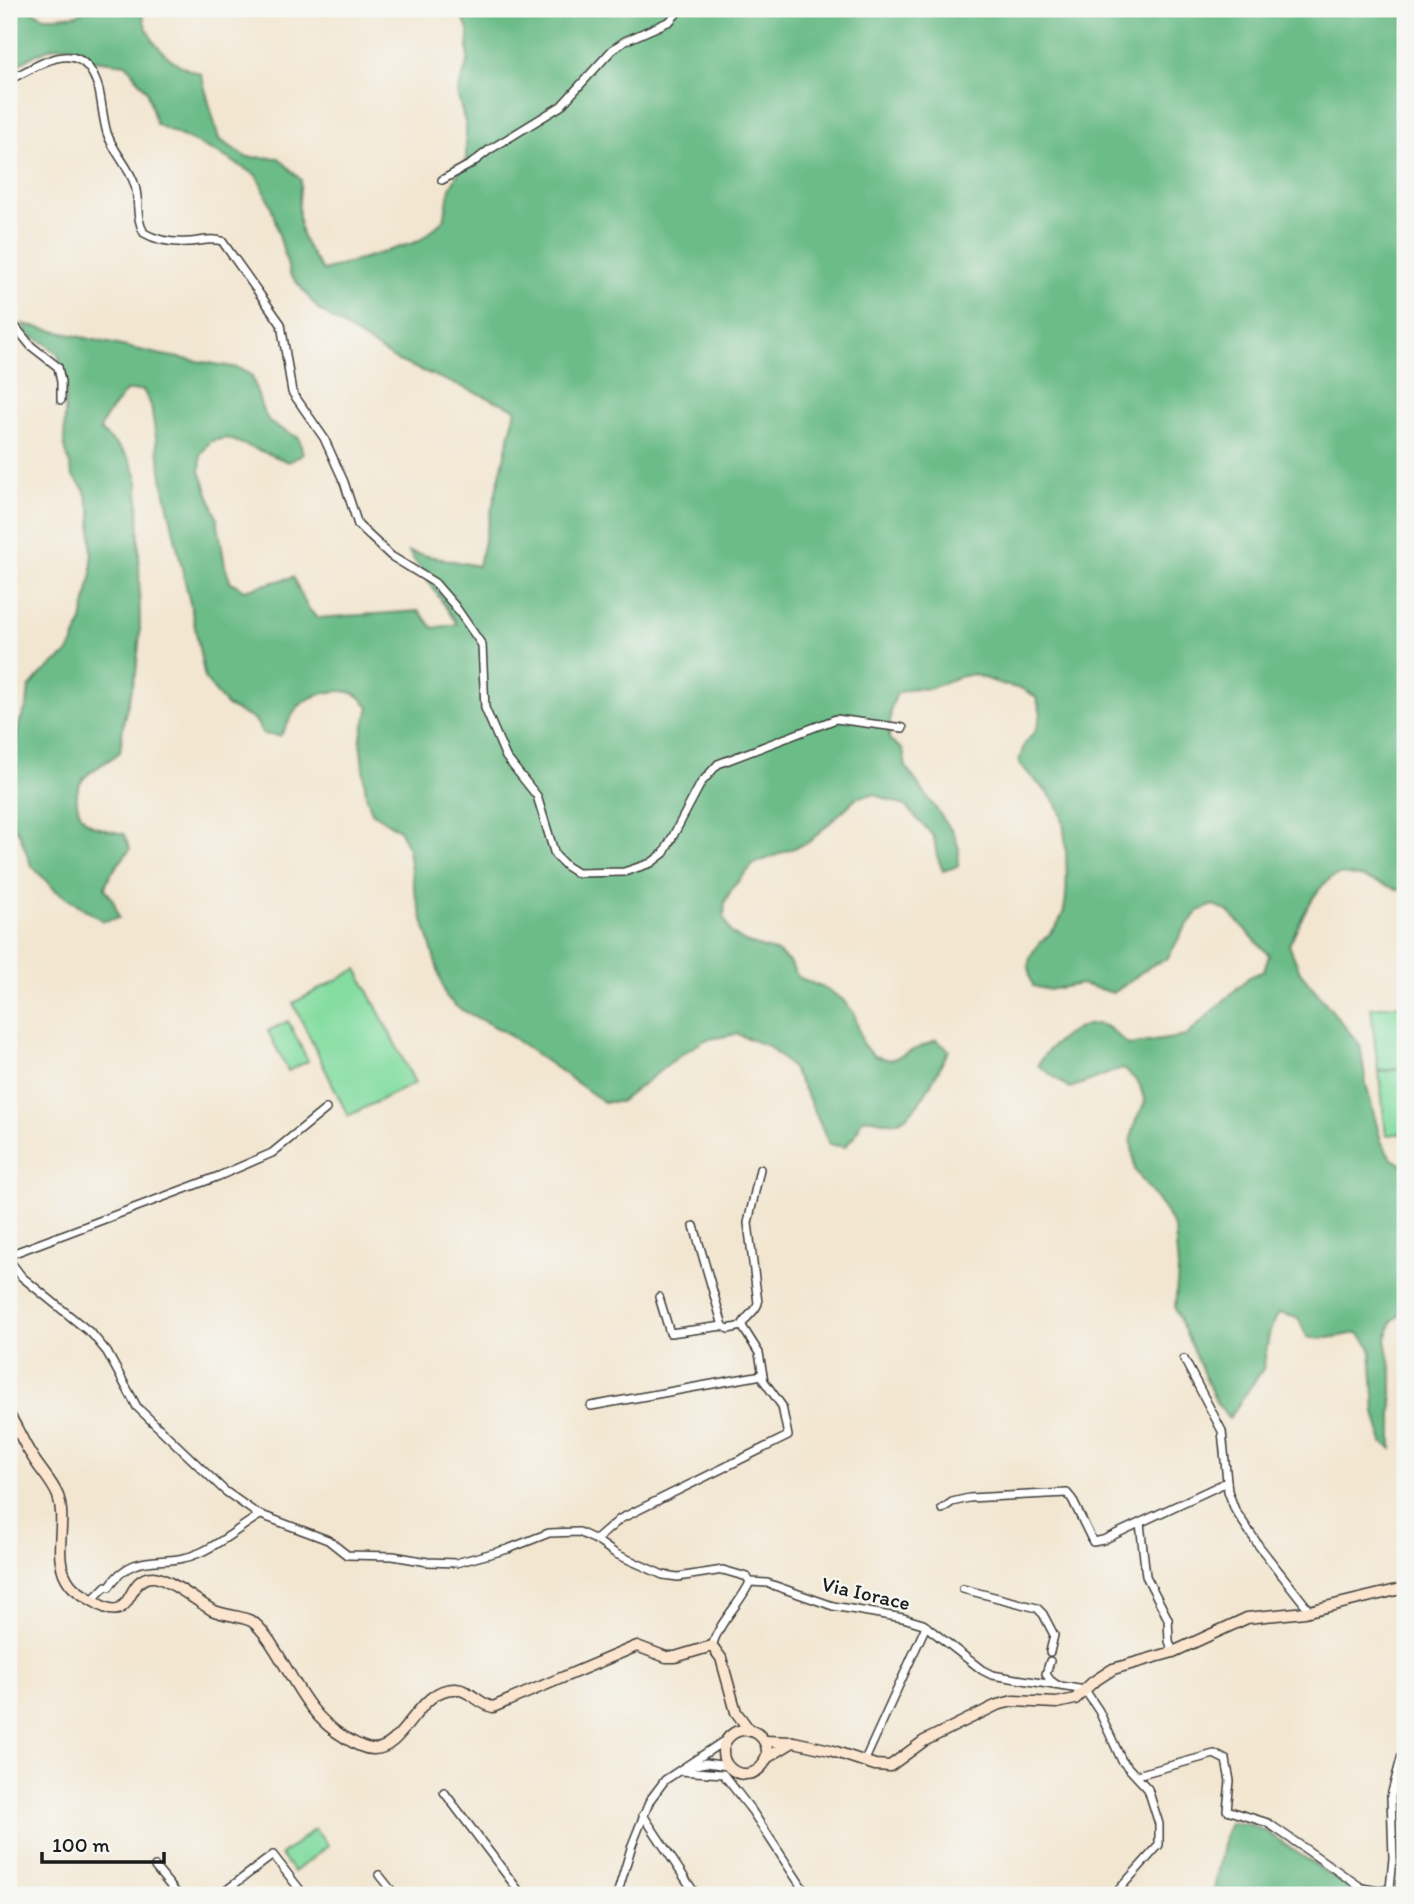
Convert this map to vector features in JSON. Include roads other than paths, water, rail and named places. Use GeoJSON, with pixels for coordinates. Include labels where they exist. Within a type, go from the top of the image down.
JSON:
{"type":"FeatureCollection","features":[{"type":"Feature","properties":{"kind":"street"},"geometry":{"type":"LineString","coordinates":[[442,180],[561,106],[612,50],[634,36],[670,20],[677,9]]}},
{"type":"Feature","properties":{"kind":"street"},"geometry":{"type":"LineString","coordinates":[[9,80],[62,55],[78,58],[98,87],[107,134],[133,180],[137,194],[137,214],[144,233],[163,241],[222,241],[281,324],[292,392],[324,438],[344,482],[358,526],[391,556],[435,583],[482,645],[485,708],[506,757],[537,796],[555,855],[566,866],[578,873],[624,872],[651,863],[664,853],[701,783],[718,764],[836,719],[903,728]]}},
{"type":"Feature","properties":{"kind":"street"},"geometry":{"type":"LineString","coordinates":[[9,319],[31,346],[58,367],[61,400]]}},
{"type":"Feature","properties":{"kind":"street"},"geometry":{"type":"LineString","coordinates":[[9,1258],[272,1153],[326,1109]]}},
{"type":"Feature","properties":{"kind":"street"},"geometry":{"type":"LineString","coordinates":[[596,1540],[620,1519],[788,1436],[782,1406],[768,1388],[762,1375],[759,1353],[743,1326],[745,1318],[757,1308],[758,1303],[748,1223],[760,1169]]}},
{"type":"Feature","properties":{"kind":"street"},"geometry":{"type":"LineString","coordinates":[[694,1226],[723,1326]]}},
{"type":"Feature","properties":{"kind":"street","name":"Via Iorace"},"geometry":{"type":"LineString","coordinates":[[9,1258],[22,1277],[92,1334],[107,1352],[137,1407],[225,1491],[260,1515],[328,1540],[347,1555],[393,1556],[456,1563],[508,1549],[550,1533],[579,1532],[616,1554],[663,1575],[678,1577],[723,1570],[747,1577],[750,1582],[767,1583],[833,1606],[903,1618],[926,1626],[992,1675],[1085,1690]]}},
{"type":"Feature","properties":{"kind":"street"},"geometry":{"type":"LineString","coordinates":[[659,1297],[670,1333],[743,1326]]}},
{"type":"Feature","properties":{"kind":"street"},"geometry":{"type":"LineString","coordinates":[[1184,1359],[1222,1431],[1227,1482],[1235,1510],[1310,1611]]}},
{"type":"Feature","properties":{"kind":"street"},"geometry":{"type":"LineString","coordinates":[[591,1406],[762,1375]]}},
{"type":"Feature","properties":{"kind":"street"},"geometry":{"type":"LineString","coordinates":[[9,1415],[24,1444],[58,1495],[61,1508],[60,1558],[64,1573],[72,1586],[113,1611],[123,1607],[140,1582],[146,1578],[159,1578],[215,1612],[252,1622],[268,1639],[312,1710],[340,1735],[358,1745],[380,1748],[397,1736],[428,1702],[445,1690],[465,1692],[484,1705],[493,1707],[637,1646],[667,1657],[712,1646]]}},
{"type":"Feature","properties":{"kind":"street"},"geometry":{"type":"LineString","coordinates":[[943,1509],[952,1502],[969,1498],[1066,1493],[1072,1499],[1093,1542],[1227,1482]]}},
{"type":"Feature","properties":{"kind":"street"},"geometry":{"type":"LineString","coordinates":[[92,1600],[106,1586],[110,1587],[120,1571],[138,1564],[195,1555],[260,1515]]}},
{"type":"Feature","properties":{"kind":"street"},"geometry":{"type":"LineString","coordinates":[[1140,1523],[1146,1576],[1168,1619],[1169,1641],[1173,1652]]}},
{"type":"Feature","properties":{"kind":"street"},"geometry":{"type":"LineString","coordinates":[[712,1646],[718,1628],[750,1582]]}},
{"type":"Feature","properties":{"kind":"street"},"geometry":{"type":"LineString","coordinates":[[712,1646],[721,1658],[736,1712],[750,1731],[764,1741],[794,1742],[830,1750],[864,1762],[890,1766],[925,1741],[997,1705],[1013,1701],[1057,1703],[1075,1699],[1113,1669],[1173,1652],[1247,1618],[1310,1611],[1405,1588]]}},
{"type":"Feature","properties":{"kind":"street"},"geometry":{"type":"LineString","coordinates":[[963,1589],[1037,1608],[1054,1634],[1050,1652]]}},
{"type":"Feature","properties":{"kind":"street"},"geometry":{"type":"LineString","coordinates":[[864,1762],[926,1626]]}},
{"type":"Feature","properties":{"kind":"street"},"geometry":{"type":"LineString","coordinates":[[1050,1661],[1046,1674],[1061,1687]]}},
{"type":"Feature","properties":{"kind":"street"},"geometry":{"type":"LineString","coordinates":[[1085,1690],[1099,1711],[1122,1761],[1148,1788],[1159,1824],[1159,1845],[1114,1895]]}},
{"type":"Feature","properties":{"kind":"street"},"geometry":{"type":"LineString","coordinates":[[728,1766],[723,1754],[736,1712]]}},
{"type":"Feature","properties":{"kind":"street"},"geometry":{"type":"LineString","coordinates":[[617,1895],[643,1815],[665,1780],[739,1731],[750,1731]]}},
{"type":"Feature","properties":{"kind":"street"},"geometry":{"type":"LineString","coordinates":[[683,1769],[706,1763],[728,1766],[739,1773],[751,1773],[760,1768],[765,1759],[764,1741]]}},
{"type":"Feature","properties":{"kind":"street"},"geometry":{"type":"LineString","coordinates":[[765,1759],[794,1742]]}},
{"type":"Feature","properties":{"kind":"street"},"geometry":{"type":"LineString","coordinates":[[1137,1775],[1214,1754],[1226,1760],[1230,1781],[1227,1810],[1268,1823],[1362,1888],[1391,1892],[1391,1796],[1405,1744]]}},
{"type":"Feature","properties":{"kind":"street"},"geometry":{"type":"LineString","coordinates":[[683,1769],[723,1774],[752,1811],[807,1895]]}},
{"type":"Feature","properties":{"kind":"street"},"geometry":{"type":"LineString","coordinates":[[444,1792],[522,1895]]}},
{"type":"Feature","properties":{"kind":"street"},"geometry":{"type":"LineString","coordinates":[[643,1815],[696,1895]]}},
{"type":"Feature","properties":{"kind":"street"},"geometry":{"type":"LineString","coordinates":[[220,1895],[273,1855],[304,1895]]}},
{"type":"Feature","properties":{"kind":"street"},"geometry":{"type":"LineString","coordinates":[[155,1867],[178,1895]]}},
{"type":"Feature","properties":{"kind":"street"},"geometry":{"type":"LineString","coordinates":[[379,1875],[394,1895]]}}]}
